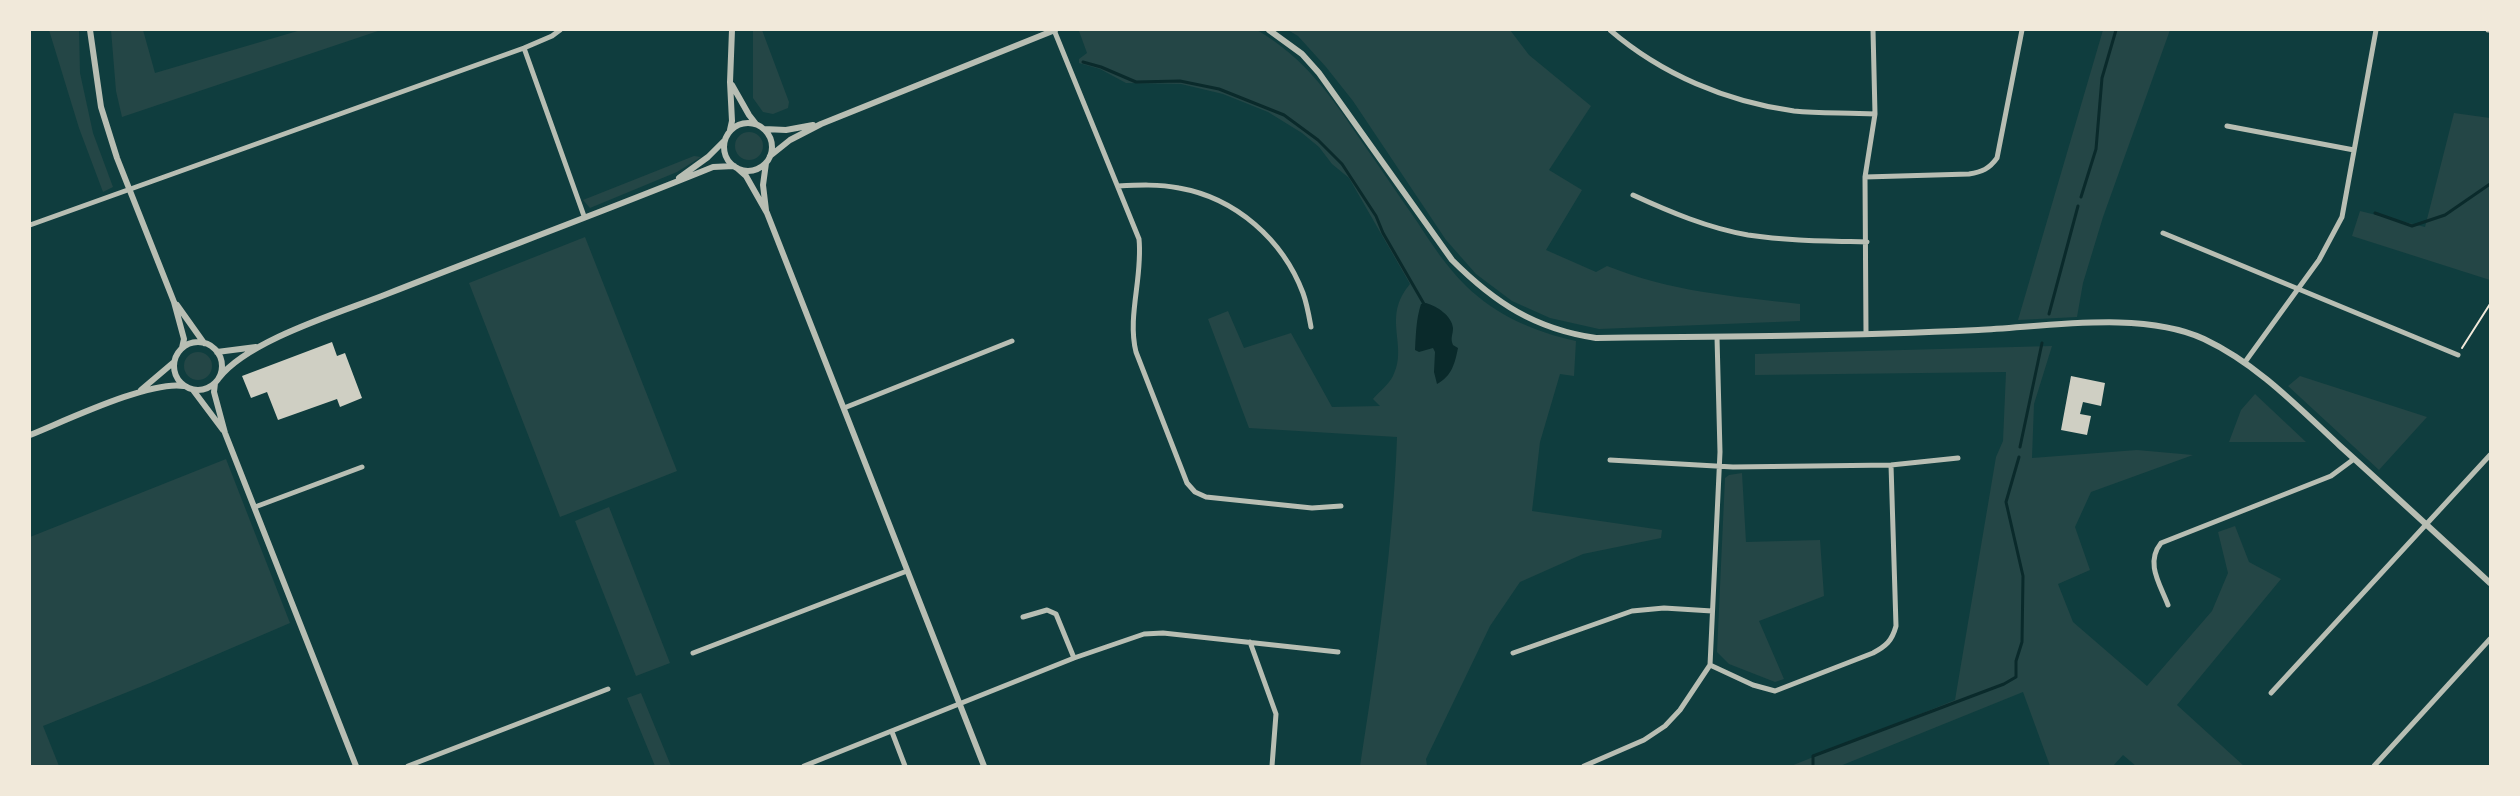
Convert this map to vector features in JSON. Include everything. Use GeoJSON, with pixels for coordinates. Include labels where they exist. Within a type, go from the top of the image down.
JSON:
{"type":"FeatureCollection","features":[{"type":"Feature","properties":{"kind":"street"},"geometry":{"type":"LineString","coordinates":[[90,30],[101,107],[129,190],[174,302],[184,339],[182,348],[174,362],[139,392]]}},
{"type":"Feature","properties":{"kind":"street"},"geometry":{"type":"LineString","coordinates":[[30,225],[524,48],[552,36],[560,30]]}},
{"type":"Feature","properties":{"kind":"street"},"geometry":{"type":"LineString","coordinates":[[670,184],[708,157],[725,140],[730,131],[732,121],[730,82],[732,30]]}},
{"type":"Feature","properties":{"kind":"street"},"geometry":{"type":"LineString","coordinates":[[767,214],[763,185],[766,163],[770,156],[790,140],[821,124],[1055,30],[1139,239],[1141,256],[1132,335],[1136,352],[1187,483],[1195,492],[1206,497],[1312,508],[1342,506]]}},
{"type":"Feature","properties":{"kind":"street"},"geometry":{"type":"LineString","coordinates":[[1269,30],[1302,54],[1320,73],[1452,260],[1475,284],[1499,302],[1545,326],[1572,334],[1596,338],[1717,337],[1978,330],[2066,325],[2154,325],[2201,338],[2245,362],[2272,384],[2490,583]]}},
{"type":"Feature","properties":{"kind":"street"},"geometry":{"type":"LineString","coordinates":[[1610,30],[1625,43],[1675,73],[1707,89],[1794,111],[1874,114]]}},
{"type":"Feature","properties":{"kind":"street"},"geometry":{"type":"LineString","coordinates":[[1866,333],[1867,242],[1865,177],[1874,114],[1873,30]]}},
{"type":"Feature","properties":{"kind":"street"},"geometry":{"type":"LineString","coordinates":[[1865,177],[1969,174],[1981,172],[1991,166],[1998,158],[2022,30]]}},
{"type":"Feature","properties":{"kind":"street"},"geometry":{"type":"LineString","coordinates":[[2245,362],[2331,240],[2342,217],[2376,30]]}},
{"type":"Feature","properties":{"kind":"street"},"geometry":{"type":"LineString","coordinates":[[524,48],[584,216]]}},
{"type":"Feature","properties":{"kind":"street"},"geometry":{"type":"LineString","coordinates":[[730,82],[743,106],[756,124],[764,129],[772,142],[770,156]]}},
{"type":"Feature","properties":{"kind":"street"},"geometry":{"type":"LineString","coordinates":[[730,131],[742,124],[756,124]]}},
{"type":"Feature","properties":{"kind":"street"},"geometry":{"type":"LineString","coordinates":[[764,129],[786,130],[821,124]]}},
{"type":"Feature","properties":{"kind":"street"},"geometry":{"type":"LineString","coordinates":[[2228,126],[2354,150]]}},
{"type":"Feature","properties":{"kind":"street"},"geometry":{"type":"LineString","coordinates":[[725,140],[725,154],[746,176],[767,214],[984,766]]}},
{"type":"Feature","properties":{"kind":"street"},"geometry":{"type":"LineString","coordinates":[[193,390],[209,388],[232,364],[257,347],[584,216],[713,167],[736,167],[753,170],[766,163]]}},
{"type":"Feature","properties":{"kind":"street"},"geometry":{"type":"LineString","coordinates":[[1118,186],[1149,185],[1180,188],[1206,195],[1256,224],[1289,263],[1303,294],[1311,327]]}},
{"type":"Feature","properties":{"kind":"street"},"geometry":{"type":"LineString","coordinates":[[1633,195],[1686,218],[1746,234],[1785,239],[1867,242]]}},
{"type":"Feature","properties":{"kind":"street"},"geometry":{"type":"LineString","coordinates":[[2163,233],[2299,287],[2458,355]]}},
{"type":"Feature","properties":{"kind":"street"},"geometry":{"type":"LineString","coordinates":[[174,302],[204,343],[218,352],[222,364],[214,392],[226,433],[356,766]]}},
{"type":"Feature","properties":{"kind":"street"},"geometry":{"type":"LineString","coordinates":[[1584,766],[1644,740],[1665,726],[1680,710],[1710,665],[1719,466],[1717,337]]}},
{"type":"Feature","properties":{"kind":"street"},"geometry":{"type":"LineString","coordinates":[[844,408],[1012,341]]}},
{"type":"Feature","properties":{"kind":"street"},"geometry":{"type":"LineString","coordinates":[[182,348],[189,344],[204,343]]}},
{"type":"Feature","properties":{"kind":"street"},"geometry":{"type":"LineString","coordinates":[[218,352],[257,347]]}},
{"type":"Feature","properties":{"kind":"street"},"geometry":{"type":"LineString","coordinates":[[174,362],[176,376],[184,386]]}},
{"type":"Feature","properties":{"kind":"street"},"geometry":{"type":"LineString","coordinates":[[30,436],[139,392],[174,384],[193,390],[226,433]]}},
{"type":"Feature","properties":{"kind":"street"},"geometry":{"type":"LineString","coordinates":[[2271,693],[2490,455]]}},
{"type":"Feature","properties":{"kind":"street"},"geometry":{"type":"LineString","coordinates":[[1610,460],[1719,466],[1891,465],[1958,458]]}},
{"type":"Feature","properties":{"kind":"street"},"geometry":{"type":"LineString","coordinates":[[2168,605],[2154,570],[2153,559],[2155,551],[2161,543],[2331,476],[2354,459]]}},
{"type":"Feature","properties":{"kind":"street"},"geometry":{"type":"LineString","coordinates":[[1710,665],[1753,684],[1775,691],[1873,653],[1888,645],[1896,626],[1891,465]]}},
{"type":"Feature","properties":{"kind":"street"},"geometry":{"type":"LineString","coordinates":[[255,507],[362,468]]}},
{"type":"Feature","properties":{"kind":"street"},"geometry":{"type":"LineString","coordinates":[[693,653],[907,571]]}},
{"type":"Feature","properties":{"kind":"street"},"geometry":{"type":"LineString","coordinates":[[1513,653],[1632,611],[1664,608],[1712,611]]}},
{"type":"Feature","properties":{"kind":"street"},"geometry":{"type":"LineString","coordinates":[[1023,617],[1047,610],[1056,614],[1074,658]]}},
{"type":"Feature","properties":{"kind":"street"},"geometry":{"type":"LineString","coordinates":[[804,766],[1074,658],[1144,634],[1163,633],[1338,652]]}},
{"type":"Feature","properties":{"kind":"street"},"geometry":{"type":"LineString","coordinates":[[2374,766],[2490,639]]}},
{"type":"Feature","properties":{"kind":"street"},"geometry":{"type":"LineString","coordinates":[[1250,642],[1276,714],[1272,766]]}},
{"type":"Feature","properties":{"kind":"street"},"geometry":{"type":"LineString","coordinates":[[408,766],[608,689]]}},
{"type":"Feature","properties":{"kind":"street"},"geometry":{"type":"LineString","coordinates":[[892,732],[905,766]]}},
{"type":"Feature","properties":{"kind":"path"},"geometry":{"type":"LineString","coordinates":[[2458,355],[2490,304]]}},
{"type":"Feature","properties":{"kind":"shaded area"},"geometry":{"type":"Polygon","coordinates":[[[49,30],[79,30],[80,73],[93,133],[113,187],[103,192],[79,128],[49,30]]]}},
{"type":"Feature","properties":{"kind":"shaded area"},"geometry":{"type":"Polygon","coordinates":[[[111,30],[143,30],[155,73],[301,30],[381,30],[122,117],[116,91],[111,30]]]}},
{"type":"Feature","properties":{"kind":"shaded area"},"geometry":{"type":"Polygon","coordinates":[[[753,30],[762,30],[789,102],[788,108],[773,114],[763,112],[753,98],[753,30]]]}},
{"type":"Feature","properties":{"kind":"shaded area"},"geometry":{"type":"Polygon","coordinates":[[[1257,30],[1290,53],[1328,94],[1434,248],[1466,286],[1490,306],[1531,328],[1576,341],[1574,376],[1560,374],[1540,442],[1532,511],[1662,530],[1661,538],[1583,554],[1520,582],[1490,626],[1426,759],[1427,766],[1360,766],[1383,602],[1392,520],[1397,437],[1249,428],[1208,319],[1228,311],[1244,348],[1291,333],[1332,407],[1380,406],[1373,399],[1391,379],[1397,365],[1397,308],[1410,284],[1349,178],[1332,164],[1319,147],[1302,133],[1268,112],[1223,94],[1181,84],[1126,83],[1100,69],[1079,63],[1079,59],[1087,53],[1079,31],[1257,30]]]}},
{"type":"Feature","properties":{"kind":"shaded area"},"geometry":{"type":"Polygon","coordinates":[[[1288,30],[1510,30],[1529,55],[1591,106],[1549,170],[1582,190],[1546,250],[1596,272],[1607,266],[1655,282],[1702,292],[1800,304],[1800,321],[1599,329],[1550,318],[1512,301],[1476,274],[1446,240],[1353,101],[1298,36],[1288,30]]]}},
{"type":"Feature","properties":{"kind":"shaded area"},"geometry":{"type":"Polygon","coordinates":[[[2103,30],[2170,30],[2103,217],[2083,283],[2077,317],[2018,320],[2103,30]]]}},
{"type":"Feature","properties":{"kind":"shaded area"},"geometry":{"type":"Polygon","coordinates":[[[2454,113],[2490,118],[2490,280],[2352,236],[2360,211],[2425,227],[2454,113]]]}},
{"type":"Feature","properties":{"kind":"shaded area"},"geometry":{"type":"Polygon","coordinates":[[[749,132],[759,136],[763,146],[759,156],[749,160],[739,156],[735,146],[739,136],[749,132]]]}},
{"type":"Feature","properties":{"kind":"shaded area"},"geometry":{"type":"Polygon","coordinates":[[[694,156],[701,157],[677,172],[590,208],[583,200],[694,156]]]}},
{"type":"Feature","properties":{"kind":"shaded area"},"geometry":{"type":"Polygon","coordinates":[[[585,237],[677,471],[560,517],[469,283],[585,237]]]}},
{"type":"Feature","properties":{"kind":"shaded area"},"geometry":{"type":"Polygon","coordinates":[[[1426,303],[1435,306],[1450,319],[1453,328],[1452,343],[1458,348],[1454,364],[1449,373],[1437,384],[1434,372],[1435,352],[1433,348],[1419,352],[1415,350],[1419,310],[1421,304],[1426,303]]]}},
{"type":"Feature","properties":{"kind":"shaded area"},"geometry":{"type":"Polygon","coordinates":[[[2052,346],[2034,404],[2032,458],[2137,450],[2193,455],[2091,492],[2075,527],[2090,570],[2058,584],[2073,622],[2147,686],[2212,611],[2228,573],[2218,532],[2235,526],[2249,562],[2281,579],[2177,705],[2244,766],[2136,766],[2123,755],[2113,766],[2050,766],[2023,692],[1840,766],[1791,766],[1955,700],[1996,457],[2003,441],[2006,372],[1755,375],[1755,354],[2052,346]]]}},
{"type":"Feature","properties":{"kind":"shaded area"},"geometry":{"type":"Polygon","coordinates":[[[198,352],[208,356],[212,366],[208,376],[198,380],[188,376],[184,366],[188,356],[198,352]]]}},
{"type":"Feature","properties":{"kind":"shaded area"},"geometry":{"type":"Polygon","coordinates":[[[2300,376],[2427,417],[2379,470],[2288,386],[2300,376]]]}},
{"type":"Feature","properties":{"kind":"shaded area"},"geometry":{"type":"Polygon","coordinates":[[[2255,394],[2306,442],[2229,442],[2241,410],[2255,394]]]}},
{"type":"Feature","properties":{"kind":"shaded area"},"geometry":{"type":"Polygon","coordinates":[[[226,459],[290,623],[43,726],[59,766],[30,766],[30,537],[226,459]]]}},
{"type":"Feature","properties":{"kind":"shaded area"},"geometry":{"type":"Polygon","coordinates":[[[1742,473],[1746,542],[1820,540],[1824,596],[1759,621],[1784,679],[1775,682],[1729,664],[1717,652],[1725,478],[1729,475],[1742,473]]]}},
{"type":"Feature","properties":{"kind":"shaded area"},"geometry":{"type":"Polygon","coordinates":[[[609,507],[670,663],[636,676],[575,521],[609,507]]]}},
{"type":"Feature","properties":{"kind":"shaded area"},"geometry":{"type":"Polygon","coordinates":[[[641,693],[671,766],[655,766],[627,698],[641,693]]]}},
{"type":"Feature","properties":{"kind":"building"},"geometry":{"type":"Polygon","coordinates":[[[332,342],[337,356],[345,353],[362,398],[340,407],[337,399],[278,420],[267,392],[251,398],[242,376],[332,342]]]}},
{"type":"Feature","properties":{"kind":"building"},"geometry":{"type":"Polygon","coordinates":[[[2071,376],[2105,383],[2101,406],[2083,402],[2080,414],[2091,416],[2087,435],[2061,430],[2071,376]]]}},
{"type":"Feature","properties":{"kind":"waterway"},"geometry":{"type":"LineString","coordinates":[[2081,197],[2096,149],[2102,78],[2116,30]]}},
{"type":"Feature","properties":{"kind":"waterway"},"geometry":{"type":"LineString","coordinates":[[1083,62],[1101,67],[1136,82],[1180,81],[1219,89],[1284,115],[1318,140],[1342,164],[1376,216],[1383,233],[1424,304]]}},
{"type":"Feature","properties":{"kind":"waterway"},"geometry":{"type":"LineString","coordinates":[[2375,213],[2412,226],[2445,215],[2490,184]]}},
{"type":"Feature","properties":{"kind":"waterway"},"geometry":{"type":"LineString","coordinates":[[2049,314],[2078,206]]}},
{"type":"Feature","properties":{"kind":"waterway"},"geometry":{"type":"LineString","coordinates":[[2020,447],[2042,343]]}},
{"type":"Feature","properties":{"kind":"waterway"},"geometry":{"type":"LineString","coordinates":[[1813,766],[1813,756],[2004,684],[2016,677],[2016,661],[2022,642],[2023,576],[2006,502],[2019,457]]}}]}
